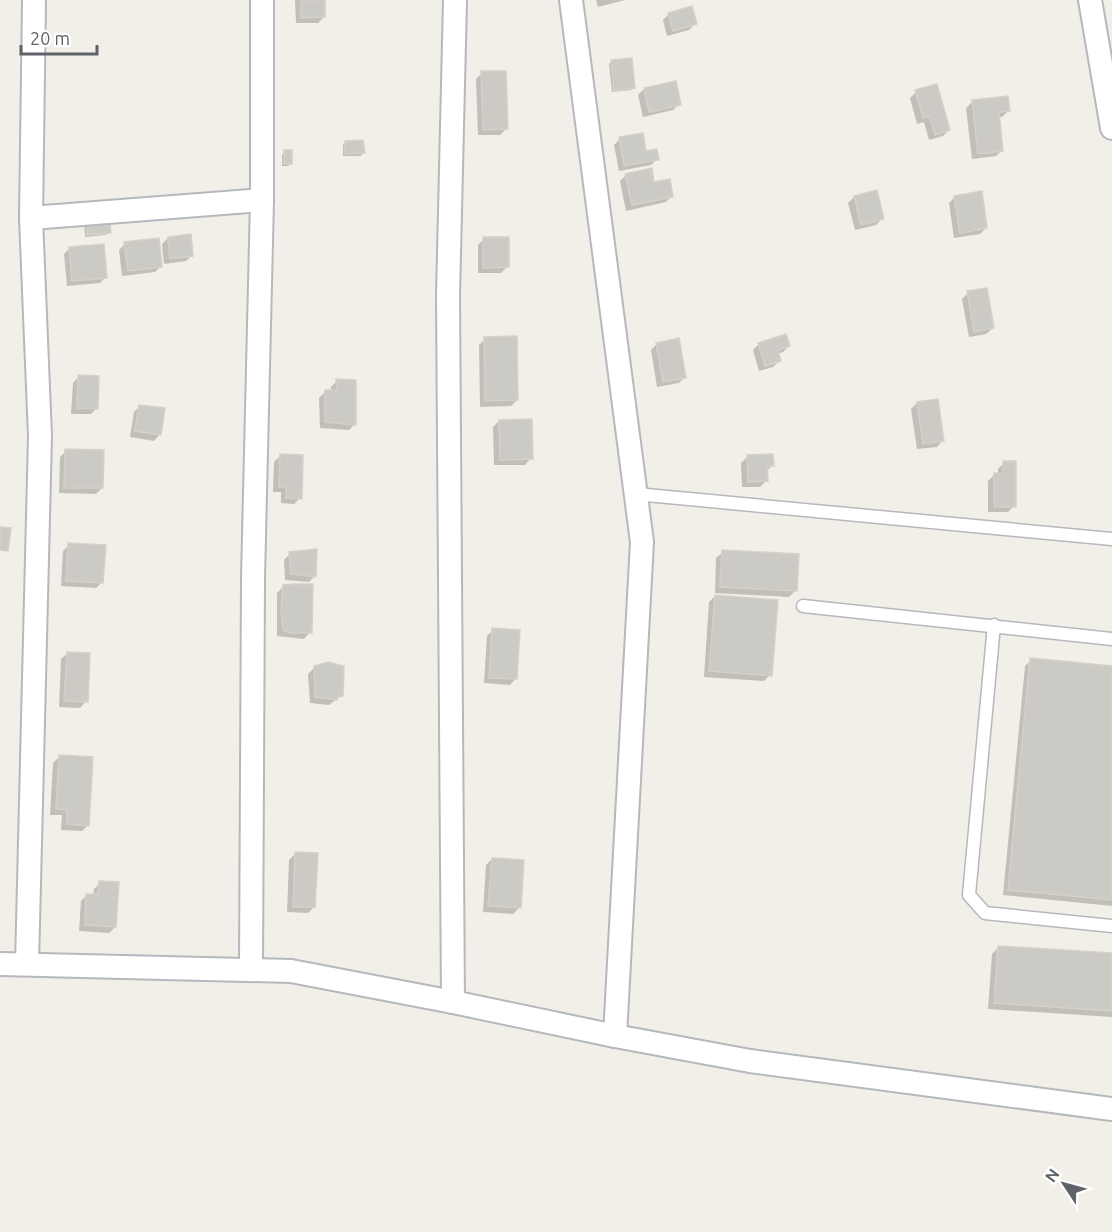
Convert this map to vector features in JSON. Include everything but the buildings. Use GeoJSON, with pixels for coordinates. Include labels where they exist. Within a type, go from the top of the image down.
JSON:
{"type":"FeatureCollection","features":[{"type":"Feature","properties":{"kind":"street"},"geometry":{"type":"LineString","coordinates":[[27,964],[40,436],[32,218],[34,0]]}},
{"type":"Feature","properties":{"kind":"street"},"geometry":{"type":"LineString","coordinates":[[251,969],[253,578],[262,200],[262,0]]}},
{"type":"Feature","properties":{"kind":"street"},"geometry":{"type":"LineString","coordinates":[[453,1002],[448,296],[455,0]]}},
{"type":"Feature","properties":{"kind":"street"},"geometry":{"type":"LineString","coordinates":[[571,0],[642,542],[615,1036]]}},
{"type":"Feature","properties":{"kind":"street"},"geometry":{"type":"LineString","coordinates":[[1090,0],[1112,128]]}},
{"type":"Feature","properties":{"kind":"street"},"geometry":{"type":"LineString","coordinates":[[32,218],[262,200]]}},
{"type":"Feature","properties":{"kind":"street"},"geometry":{"type":"LineString","coordinates":[[0,964],[291,971],[750,1061],[1112,1108]]}},
{"type":"Feature","properties":{"kind":"lane"},"geometry":{"type":"LineString","coordinates":[[636,494],[1112,539]]}},
{"type":"Feature","properties":{"kind":"lane"},"geometry":{"type":"LineString","coordinates":[[803,606],[1112,639]]}},
{"type":"Feature","properties":{"kind":"lane"},"geometry":{"type":"LineString","coordinates":[[994,626],[969,895],[985,913],[1112,926]]}}]}
